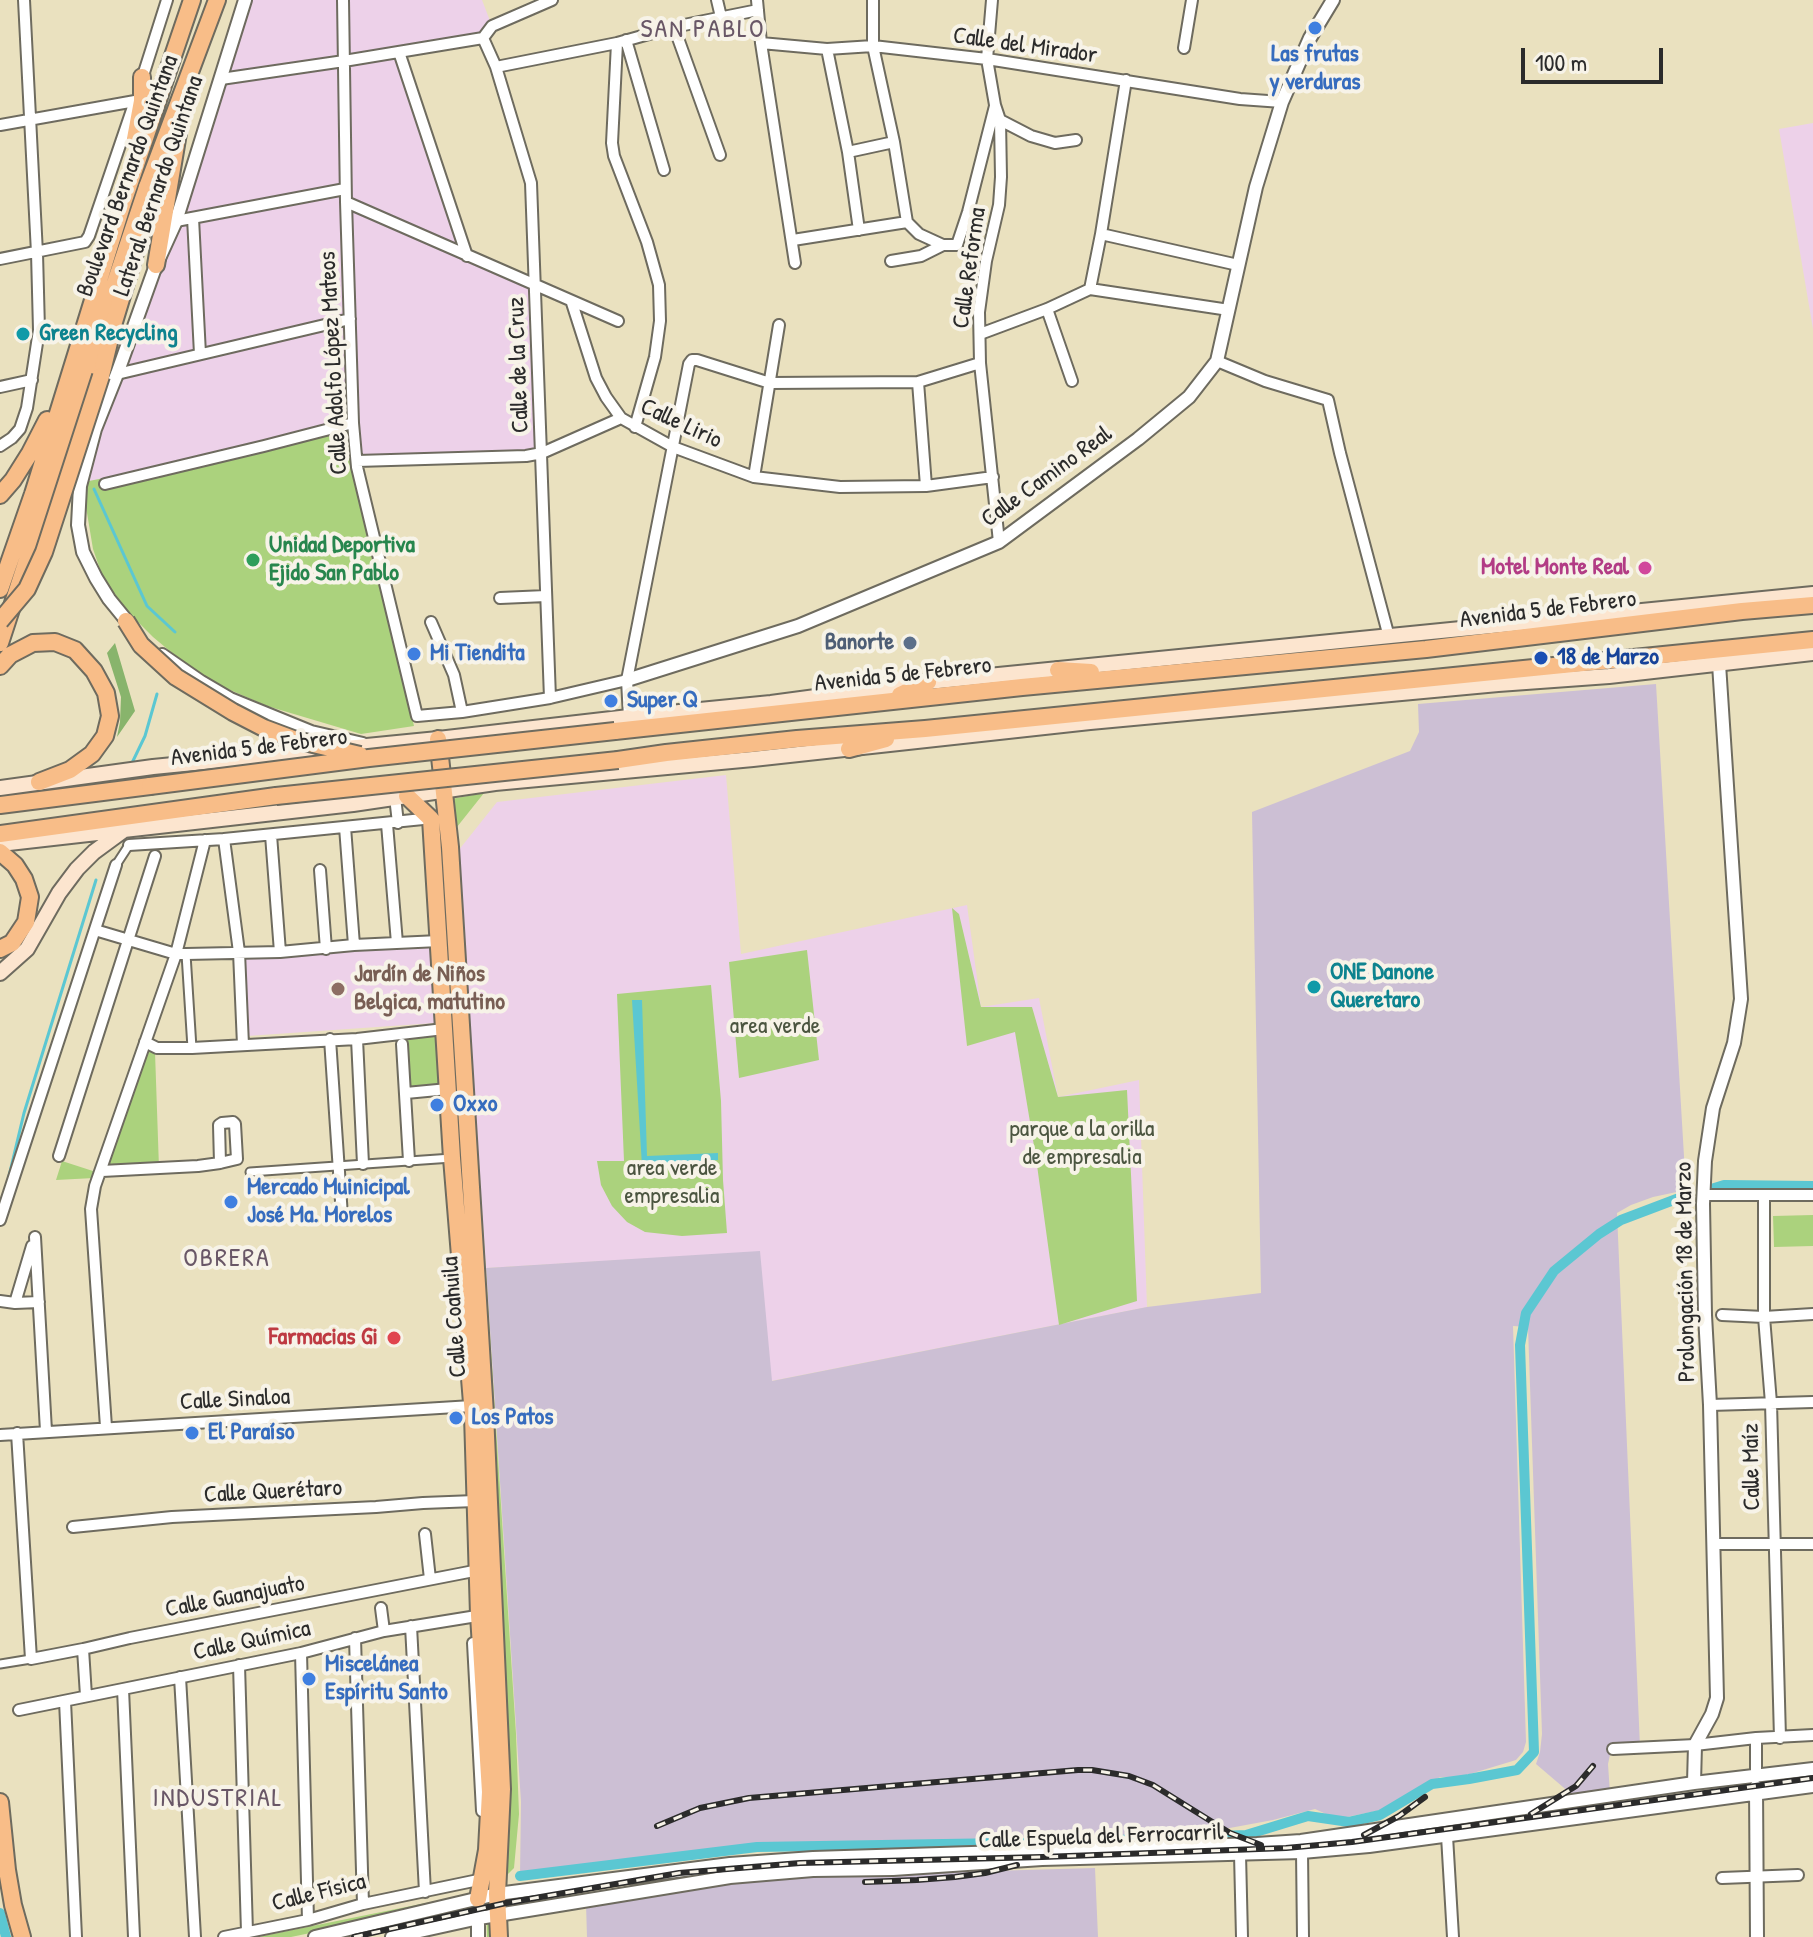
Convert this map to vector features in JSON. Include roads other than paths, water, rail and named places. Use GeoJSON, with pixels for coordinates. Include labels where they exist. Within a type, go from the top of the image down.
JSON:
{"type":"FeatureCollection","features":[{"type":"Feature","properties":{"kind":"main road","name":"Boulevard Bernardo Quintana"},"geometry":{"type":"LineString","coordinates":[[0,589],[33,494],[123,203],[192,0]]}},
{"type":"Feature","properties":{"kind":"main road","name":"Boulevard Bernardo Quintana"},"geometry":{"type":"LineString","coordinates":[[0,643],[147,187],[217,0]]}},
{"type":"Feature","properties":{"kind":"main road"},"geometry":{"type":"LineString","coordinates":[[123,203],[128,165],[138,128],[142,77]]}},
{"type":"Feature","properties":{"kind":"main road"},"geometry":{"type":"LineString","coordinates":[[156,265],[186,83]]}},
{"type":"Feature","properties":{"kind":"main road"},"geometry":{"type":"LineString","coordinates":[[0,621],[27,589],[44,552],[109,375],[114,322],[141,233],[147,187]]}},
{"type":"Feature","properties":{"kind":"main road"},"geometry":{"type":"LineString","coordinates":[[0,495],[30,453],[51,413],[80,340]]}},
{"type":"Feature","properties":{"kind":"main road","name":"Avenida 5 de Febrero"},"geometry":{"type":"LineString","coordinates":[[0,805],[150,786],[438,739],[771,703],[928,682],[1813,594]]}},
{"type":"Feature","properties":{"kind":"main road","name":"Avenida 5 de Febrero"},"geometry":{"type":"LineString","coordinates":[[0,788],[153,767],[615,731],[1426,649],[1813,605]]}},
{"type":"Feature","properties":{"kind":"main road"},"geometry":{"type":"LineString","coordinates":[[126,621],[141,645],[176,677],[233,712],[296,740],[368,751]]}},
{"type":"Feature","properties":{"kind":"main road","name":"Avenida 5 de Febrero"},"geometry":{"type":"LineString","coordinates":[[0,834],[276,796],[666,753],[1813,640]]}},
{"type":"Feature","properties":{"kind":"main road"},"geometry":{"type":"LineString","coordinates":[[0,666],[10,655],[33,643],[55,642],[75,650],[94,671],[106,693],[110,716],[105,736],[92,754],[70,770],[39,782]]}},
{"type":"Feature","properties":{"kind":"main road"},"geometry":{"type":"LineString","coordinates":[[0,844],[495,783],[1090,722],[1609,676],[1813,653]]}},
{"type":"Feature","properties":{"kind":"main road"},"geometry":{"type":"LineString","coordinates":[[1058,670],[1136,676]]}},
{"type":"Feature","properties":{"kind":"main road"},"geometry":{"type":"LineString","coordinates":[[882,702],[928,682]]}},
{"type":"Feature","properties":{"kind":"main road"},"geometry":{"type":"LineString","coordinates":[[1119,709],[1197,713]]}},
{"type":"Feature","properties":{"kind":"main road"},"geometry":{"type":"LineString","coordinates":[[849,749],[925,729]]}},
{"type":"Feature","properties":{"kind":"main road","name":"Calle Coahuila"},"geometry":{"type":"LineString","coordinates":[[438,739],[443,791],[439,818],[439,941],[472,1406],[499,1937]]}},
{"type":"Feature","properties":{"kind":"main road"},"geometry":{"type":"LineString","coordinates":[[401,796],[439,818]]}},
{"type":"Feature","properties":{"kind":"main road","name":"Calle Coahuila"},"geometry":{"type":"LineString","coordinates":[[439,818],[485,1414],[481,1615]]}},
{"type":"Feature","properties":{"kind":"main road"},"geometry":{"type":"LineString","coordinates":[[0,973],[27,949],[59,893],[77,869],[125,829]]}},
{"type":"Feature","properties":{"kind":"main road"},"geometry":{"type":"LineString","coordinates":[[0,852],[15,865],[30,897],[26,922],[12,943],[0,949]]}},
{"type":"Feature","properties":{"kind":"main road"},"geometry":{"type":"LineString","coordinates":[[0,1802],[7,1870],[22,1937]]}},
{"type":"Feature","properties":{"kind":"main road","name":"Calle Coahuila"},"geometry":{"type":"LineString","coordinates":[[478,1899],[494,1850]]}},
{"type":"Feature","properties":{"kind":"street"},"geometry":{"type":"LineString","coordinates":[[2,445],[20,429],[27,408],[39,330],[24,0]]}},
{"type":"Feature","properties":{"kind":"street"},"geometry":{"type":"LineString","coordinates":[[0,259],[85,242],[89,236],[167,0]]}},
{"type":"Feature","properties":{"kind":"street","name":"Lateral Bernardo Quintana"},"geometry":{"type":"LineString","coordinates":[[126,621],[109,599],[83,552],[78,525],[83,470],[109,375],[176,221],[245,0]]}},
{"type":"Feature","properties":{"kind":"street","name":"Calle Adolfo López Mateos"},"geometry":{"type":"LineString","coordinates":[[343,0],[345,189],[353,423],[357,461],[417,716]]}},
{"type":"Feature","properties":{"kind":"street"},"geometry":{"type":"LineString","coordinates":[[221,79],[483,38],[492,26],[552,0]]}},
{"type":"Feature","properties":{"kind":"street"},"geometry":{"type":"LineString","coordinates":[[717,0],[721,17]]}},
{"type":"Feature","properties":{"kind":"street"},"geometry":{"type":"LineString","coordinates":[[873,0],[873,46],[894,142],[907,222],[919,234],[943,245],[957,245],[995,105]]}},
{"type":"Feature","properties":{"kind":"street","name":"Calle Reforma"},"geometry":{"type":"LineString","coordinates":[[992,0],[987,59],[1000,120],[999,205],[986,261],[979,312],[980,363],[999,542]]}},
{"type":"Feature","properties":{"kind":"street"},"geometry":{"type":"LineString","coordinates":[[1184,48],[1192,0]]}},
{"type":"Feature","properties":{"kind":"street","name":"Calle Camino Real"},"geometry":{"type":"LineString","coordinates":[[417,716],[550,698],[627,680],[798,626],[999,542],[1138,439],[1189,397],[1217,361],[1256,187],[1282,102],[1310,38],[1333,0]]}},
{"type":"Feature","properties":{"kind":"street"},"geometry":{"type":"LineString","coordinates":[[496,67],[621,42],[757,5],[795,263]]}},
{"type":"Feature","properties":{"kind":"street"},"geometry":{"type":"LineString","coordinates":[[674,27],[720,155]]}},
{"type":"Feature","properties":{"kind":"street","name":"Calle de la Cruz"},"geometry":{"type":"LineString","coordinates":[[483,38],[496,67],[531,183],[550,698]]}},
{"type":"Feature","properties":{"kind":"street"},"geometry":{"type":"LineString","coordinates":[[621,42],[664,170]]}},
{"type":"Feature","properties":{"kind":"street"},"geometry":{"type":"LineString","coordinates":[[621,42],[612,143],[614,156],[647,242],[659,285],[660,321],[655,357],[635,427]]}},
{"type":"Feature","properties":{"kind":"street","name":"Calle del Mirador"},"geometry":{"type":"LineString","coordinates":[[761,43],[827,49],[873,46],[987,59],[1240,99],[1282,102]]}},
{"type":"Feature","properties":{"kind":"street"},"geometry":{"type":"LineString","coordinates":[[827,49],[848,152],[859,230]]}},
{"type":"Feature","properties":{"kind":"street"},"geometry":{"type":"LineString","coordinates":[[399,52],[467,256]]}},
{"type":"Feature","properties":{"kind":"street"},"geometry":{"type":"LineString","coordinates":[[1090,289],[1126,80]]}},
{"type":"Feature","properties":{"kind":"street"},"geometry":{"type":"LineString","coordinates":[[0,125],[135,101]]}},
{"type":"Feature","properties":{"kind":"street"},"geometry":{"type":"LineString","coordinates":[[1000,120],[1043,140],[1055,143],[1076,140]]}},
{"type":"Feature","properties":{"kind":"street"},"geometry":{"type":"LineString","coordinates":[[848,152],[894,142]]}},
{"type":"Feature","properties":{"kind":"street"},"geometry":{"type":"LineString","coordinates":[[176,221],[345,189]]}},
{"type":"Feature","properties":{"kind":"street"},"geometry":{"type":"LineString","coordinates":[[346,202],[618,321]]}},
{"type":"Feature","properties":{"kind":"street"},"geometry":{"type":"LineString","coordinates":[[193,218],[200,354]]}},
{"type":"Feature","properties":{"kind":"street"},"geometry":{"type":"LineString","coordinates":[[793,240],[907,222]]}},
{"type":"Feature","properties":{"kind":"street"},"geometry":{"type":"LineString","coordinates":[[1101,234],[1238,265]]}},
{"type":"Feature","properties":{"kind":"street"},"geometry":{"type":"LineString","coordinates":[[891,261],[921,256],[943,245]]}},
{"type":"Feature","properties":{"kind":"street"},"geometry":{"type":"LineString","coordinates":[[980,334],[1090,289],[1229,310]]}},
{"type":"Feature","properties":{"kind":"street"},"geometry":{"type":"LineString","coordinates":[[572,303],[596,378],[621,418]]}},
{"type":"Feature","properties":{"kind":"street"},"geometry":{"type":"LineString","coordinates":[[1047,309],[1072,381]]}},
{"type":"Feature","properties":{"kind":"street"},"geometry":{"type":"LineString","coordinates":[[109,375],[350,319]]}},
{"type":"Feature","properties":{"kind":"street"},"geometry":{"type":"LineString","coordinates":[[754,477],[779,325]]}},
{"type":"Feature","properties":{"kind":"street"},"geometry":{"type":"LineString","coordinates":[[629,717],[627,680],[692,360],[770,383],[918,382],[980,363]]}},
{"type":"Feature","properties":{"kind":"street"},"geometry":{"type":"LineString","coordinates":[[1217,361],[1265,381],[1328,400],[1389,637]]}},
{"type":"Feature","properties":{"kind":"street"},"geometry":{"type":"LineString","coordinates":[[0,387],[32,380]]}},
{"type":"Feature","properties":{"kind":"street"},"geometry":{"type":"LineString","coordinates":[[918,382],[926,486]]}},
{"type":"Feature","properties":{"kind":"street","name":"Calle Lirio"},"geometry":{"type":"LineString","coordinates":[[357,461],[526,456],[542,453],[621,418],[673,447],[754,477],[840,487],[926,486],[993,477]]}},
{"type":"Feature","properties":{"kind":"street"},"geometry":{"type":"LineString","coordinates":[[105,484],[353,423]]}},
{"type":"Feature","properties":{"kind":"street"},"geometry":{"type":"LineString","coordinates":[[500,598],[546,596]]}},
{"type":"Feature","properties":{"kind":"street"},"geometry":{"type":"LineString","coordinates":[[431,622],[454,675],[462,712]]}},
{"type":"Feature","properties":{"kind":"street","name":"Prolongación 18 de Marzo"},"geometry":{"type":"LineString","coordinates":[[1694,1783],[1695,1745],[1717,1698],[1705,1315],[1705,1161],[1713,1108],[1734,1043],[1741,999],[1719,664]]}},
{"type":"Feature","properties":{"kind":"street"},"geometry":{"type":"LineString","coordinates":[[397,943],[390,846],[392,824],[401,796]]}},
{"type":"Feature","properties":{"kind":"street"},"geometry":{"type":"LineString","coordinates":[[0,1220],[116,865],[129,845],[439,818]]}},
{"type":"Feature","properties":{"kind":"street"},"geometry":{"type":"LineString","coordinates":[[345,827],[354,945]]}},
{"type":"Feature","properties":{"kind":"street"},"geometry":{"type":"LineString","coordinates":[[271,835],[280,952]]}},
{"type":"Feature","properties":{"kind":"street"},"geometry":{"type":"LineString","coordinates":[[224,839],[239,952],[243,1045]]}},
{"type":"Feature","properties":{"kind":"street"},"geometry":{"type":"LineString","coordinates":[[106,1427],[91,1209],[95,1186],[145,1042],[181,954],[205,840]]}},
{"type":"Feature","properties":{"kind":"street"},"geometry":{"type":"LineString","coordinates":[[59,1156],[155,856]]}},
{"type":"Feature","properties":{"kind":"street"},"geometry":{"type":"LineString","coordinates":[[320,870],[326,949]]}},
{"type":"Feature","properties":{"kind":"street"},"geometry":{"type":"LineString","coordinates":[[95,930],[181,954],[280,952],[439,941]]}},
{"type":"Feature","properties":{"kind":"street"},"geometry":{"type":"LineString","coordinates":[[181,954],[192,1048]]}},
{"type":"Feature","properties":{"kind":"street"},"geometry":{"type":"LineString","coordinates":[[145,1042],[157,1048],[192,1048],[357,1039],[444,1029]]}},
{"type":"Feature","properties":{"kind":"street"},"geometry":{"type":"LineString","coordinates":[[330,1039],[342,1216]]}},
{"type":"Feature","properties":{"kind":"street"},"geometry":{"type":"LineString","coordinates":[[357,1039],[363,1164]]}},
{"type":"Feature","properties":{"kind":"street"},"geometry":{"type":"LineString","coordinates":[[402,1044],[409,1161]]}},
{"type":"Feature","properties":{"kind":"street"},"geometry":{"type":"LineString","coordinates":[[406,1093],[448,1089]]}},
{"type":"Feature","properties":{"kind":"street"},"geometry":{"type":"LineString","coordinates":[[102,1171],[220,1163],[238,1159],[235,1124],[232,1122],[221,1123],[219,1127],[220,1163]]}},
{"type":"Feature","properties":{"kind":"street"},"geometry":{"type":"LineString","coordinates":[[250,1172],[452,1158]]}},
{"type":"Feature","properties":{"kind":"street"},"geometry":{"type":"LineString","coordinates":[[1703,1195],[1813,1195]]}},
{"type":"Feature","properties":{"kind":"street","name":"Calle Maíz"},"geometry":{"type":"LineString","coordinates":[[1764,1195],[1764,1317],[1771,1403],[1780,1738]]}},
{"type":"Feature","properties":{"kind":"street"},"geometry":{"type":"LineString","coordinates":[[15,1303],[35,1237],[46,1431]]}},
{"type":"Feature","properties":{"kind":"street"},"geometry":{"type":"LineString","coordinates":[[0,1301],[39,1302]]}},
{"type":"Feature","properties":{"kind":"street"},"geometry":{"type":"LineString","coordinates":[[1722,1315],[1764,1317],[1813,1314]]}},
{"type":"Feature","properties":{"kind":"street"},"geometry":{"type":"LineString","coordinates":[[1710,1405],[1813,1402]]}},
{"type":"Feature","properties":{"kind":"street","name":"Calle Sinaloa"},"geometry":{"type":"LineString","coordinates":[[0,1435],[472,1406]]}},
{"type":"Feature","properties":{"kind":"street"},"geometry":{"type":"LineString","coordinates":[[17,1433],[31,1659]]}},
{"type":"Feature","properties":{"kind":"street","name":"Calle Querétaro"},"geometry":{"type":"LineString","coordinates":[[73,1527],[172,1517],[475,1501]]}},
{"type":"Feature","properties":{"kind":"street"},"geometry":{"type":"LineString","coordinates":[[425,1534],[430,1579]]}},
{"type":"Feature","properties":{"kind":"street"},"geometry":{"type":"LineString","coordinates":[[1713,1544],[1813,1544]]}},
{"type":"Feature","properties":{"kind":"street","name":"Calle Guanajuato"},"geometry":{"type":"LineString","coordinates":[[0,1664],[479,1570]]}},
{"type":"Feature","properties":{"kind":"street"},"geometry":{"type":"LineString","coordinates":[[381,1608],[384,1631]]}},
{"type":"Feature","properties":{"kind":"street","name":"Calle Química"},"geometry":{"type":"LineString","coordinates":[[19,1710],[301,1653],[384,1631],[481,1615]]}},
{"type":"Feature","properties":{"kind":"street"},"geometry":{"type":"LineString","coordinates":[[411,1626],[425,1892]]}},
{"type":"Feature","properties":{"kind":"street"},"geometry":{"type":"LineString","coordinates":[[355,1638],[363,1904]]}},
{"type":"Feature","properties":{"kind":"street"},"geometry":{"type":"LineString","coordinates":[[83,1649],[86,1696]]}},
{"type":"Feature","properties":{"kind":"street"},"geometry":{"type":"LineString","coordinates":[[301,1653],[308,1920]]}},
{"type":"Feature","properties":{"kind":"street"},"geometry":{"type":"LineString","coordinates":[[239,1665],[247,1932]]}},
{"type":"Feature","properties":{"kind":"street"},"geometry":{"type":"LineString","coordinates":[[180,1677],[195,1937]]}},
{"type":"Feature","properties":{"kind":"street"},"geometry":{"type":"LineString","coordinates":[[123,1689],[134,1937]]}},
{"type":"Feature","properties":{"kind":"street"},"geometry":{"type":"LineString","coordinates":[[65,1701],[76,1937]]}},
{"type":"Feature","properties":{"kind":"street"},"geometry":{"type":"LineString","coordinates":[[1613,1749],[1813,1735]]}},
{"type":"Feature","properties":{"kind":"street"},"geometry":{"type":"LineString","coordinates":[[1756,1738],[1757,1937]]}},
{"type":"Feature","properties":{"kind":"street","name":"Calle Espuela del Ferrocarril"},"geometry":{"type":"LineString","coordinates":[[497,1894],[730,1864],[813,1858],[1301,1841],[1694,1783],[1813,1769]]}},
{"type":"Feature","properties":{"kind":"street","name":"Calle Espuela del Ferrocarril"},"geometry":{"type":"LineString","coordinates":[[392,1937],[479,1918],[730,1877],[1042,1859],[1302,1852],[1447,1836],[1813,1786]]}},
{"type":"Feature","properties":{"kind":"street"},"geometry":{"type":"LineString","coordinates":[[1447,1836],[1453,1937]]}},
{"type":"Feature","properties":{"kind":"street"},"geometry":{"type":"LineString","coordinates":[[1302,1852],[1303,1937]]}},
{"type":"Feature","properties":{"kind":"street"},"geometry":{"type":"LineString","coordinates":[[1240,1854],[1242,1937]]}},
{"type":"Feature","properties":{"kind":"street"},"geometry":{"type":"LineString","coordinates":[[1722,1878],[1798,1875]]}},
{"type":"Feature","properties":{"kind":"street","name":"Calle Física"},"geometry":{"type":"LineString","coordinates":[[224,1937],[483,1879]]}},
{"type":"Feature","properties":{"kind":"street","name":"Calle Física"},"geometry":{"type":"LineString","coordinates":[[315,1937],[497,1894]]}},
{"type":"Feature","properties":{"kind":"street"},"geometry":{"type":"LineString","coordinates":[[478,1899],[478,1937]]}},
{"type":"Feature","properties":{"kind":"water"},"geometry":{"type":"Polygon","coordinates":[[[632,1000],[642,1000],[647,1156],[718,1153],[718,1160],[642,1166],[632,1000]]]}},
{"type":"Feature","properties":{"kind":"waterway"},"geometry":{"type":"LineString","coordinates":[[94,489],[147,606],[175,632]]}},
{"type":"Feature","properties":{"kind":"waterway"},"geometry":{"type":"LineString","coordinates":[[131,765],[145,736],[157,694]]}},
{"type":"Feature","properties":{"kind":"waterway"},"geometry":{"type":"LineString","coordinates":[[9,1176],[24,1113],[96,880]]}},
{"type":"Feature","properties":{"kind":"waterway"},"geometry":{"type":"LineString","coordinates":[[1708,1190],[1724,1185],[1813,1186]]}},
{"type":"Feature","properties":{"kind":"waterway"},"geometry":{"type":"LineString","coordinates":[[520,1876],[757,1847],[1068,1842],[1246,1835],[1308,1816],[1349,1822],[1380,1815],[1432,1784],[1517,1770],[1534,1752],[1520,1345],[1526,1313],[1554,1271],[1599,1234],[1621,1220],[1687,1195]]}},
{"type":"Feature","properties":{"kind":"waterway"},"geometry":{"type":"LineString","coordinates":[[0,1913],[6,1937]]}},
{"type":"Feature","properties":{"kind":"railway"},"geometry":{"type":"LineString","coordinates":[[1531,1814],[1576,1786],[1593,1766]]}},
{"type":"Feature","properties":{"kind":"railway"},"geometry":{"type":"LineString","coordinates":[[657,1826],[700,1808],[749,1798],[1092,1770],[1129,1776],[1153,1785],[1230,1833],[1261,1845]]}},
{"type":"Feature","properties":{"kind":"railway"},"geometry":{"type":"LineString","coordinates":[[354,1937],[506,1903],[679,1873],[800,1863],[1286,1848],[1352,1842],[1813,1778]]}},
{"type":"Feature","properties":{"kind":"railway"},"geometry":{"type":"LineString","coordinates":[[1364,1835],[1425,1797]]}},
{"type":"Feature","properties":{"kind":"railway"},"geometry":{"type":"LineString","coordinates":[[865,1882],[955,1877],[1017,1865]]}},
{"type":"Feature","properties":{"kind":"place","name":"Las frutas y verduras"},"geometry":{"type":"Point","coordinates":[1315,28]}},
{"type":"Feature","properties":{"kind":"place","name":"Green Recycling"},"geometry":{"type":"Point","coordinates":[23,334]}},
{"type":"Feature","properties":{"kind":"place","name":"Unidad Deportiva Ejido San Pablo"},"geometry":{"type":"Point","coordinates":[253,560]}},
{"type":"Feature","properties":{"kind":"place","name":"Motel Monte Real"},"geometry":{"type":"Point","coordinates":[1645,568]}},
{"type":"Feature","properties":{"kind":"place","name":"Banorte"},"geometry":{"type":"Point","coordinates":[910,643]}},
{"type":"Feature","properties":{"kind":"place","name":"Mi Tiendita"},"geometry":{"type":"Point","coordinates":[414,654]}},
{"type":"Feature","properties":{"kind":"place","name":"18 de Marzo"},"geometry":{"type":"Point","coordinates":[1541,658]}},
{"type":"Feature","properties":{"kind":"place","name":"Super Q"},"geometry":{"type":"Point","coordinates":[611,701]}},
{"type":"Feature","properties":{"kind":"place","name":"ONE Danone Queretaro"},"geometry":{"type":"Point","coordinates":[1314,987]}},
{"type":"Feature","properties":{"kind":"place","name":"Jardín de Niños Belgica, matutino"},"geometry":{"type":"Point","coordinates":[338,989]}},
{"type":"Feature","properties":{"kind":"place","name":"Oxxo"},"geometry":{"type":"Point","coordinates":[437,1105]}},
{"type":"Feature","properties":{"kind":"place","name":"Mercado Muinicipal José Ma. Morelos"},"geometry":{"type":"Point","coordinates":[231,1202]}},
{"type":"Feature","properties":{"kind":"place","name":"Farmacias Gi"},"geometry":{"type":"Point","coordinates":[394,1338]}},
{"type":"Feature","properties":{"kind":"place","name":"Los Patos"},"geometry":{"type":"Point","coordinates":[456,1418]}},
{"type":"Feature","properties":{"kind":"place","name":"El Paraíso"},"geometry":{"type":"Point","coordinates":[192,1433]}},
{"type":"Feature","properties":{"kind":"place","name":"Miscelánea Espíritu Santo"},"geometry":{"type":"Point","coordinates":[309,1679]}},
{"type":"Feature","properties":{"kind":"district","name":"SAN PABLO"},"geometry":{"type":"Point","coordinates":[703,30]}},
{"type":"Feature","properties":{"kind":"district","name":"OBRERA"},"geometry":{"type":"Point","coordinates":[227,1259]}},
{"type":"Feature","properties":{"kind":"district","name":"INDUSTRIAL"},"geometry":{"type":"Point","coordinates":[218,1799]}},
{"type":"Feature","properties":{"kind":"park label","name":"area verde"},"geometry":{"type":"Point","coordinates":[775,1027]}},
{"type":"Feature","properties":{"kind":"park label","name":"parque a la orilla de empresalia"},"geometry":{"type":"Point","coordinates":[1082,1144]}},
{"type":"Feature","properties":{"kind":"park label","name":"area verde empresalia"},"geometry":{"type":"Point","coordinates":[672,1183]}}]}
